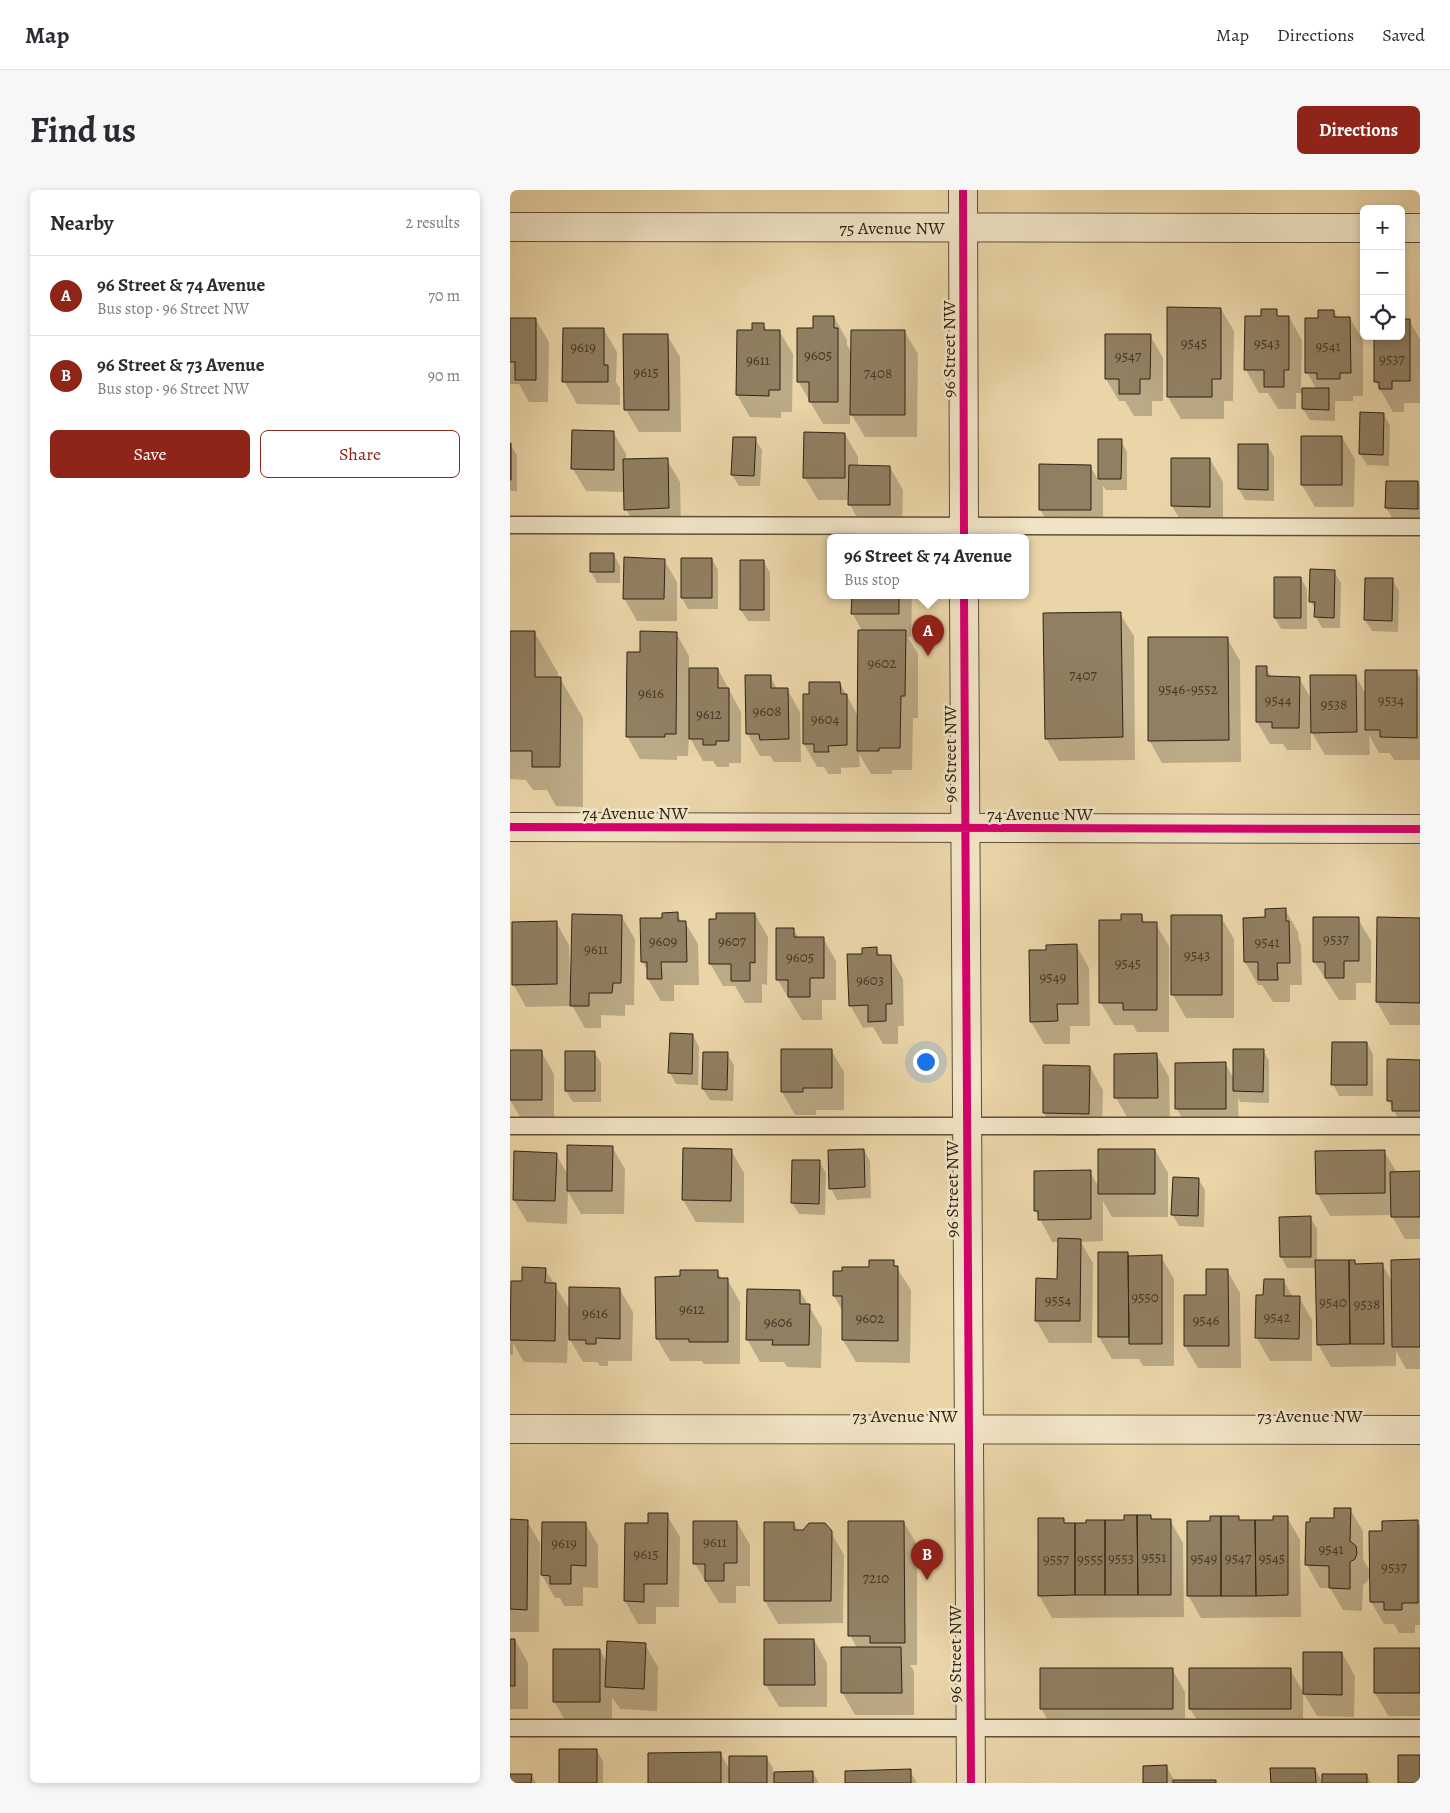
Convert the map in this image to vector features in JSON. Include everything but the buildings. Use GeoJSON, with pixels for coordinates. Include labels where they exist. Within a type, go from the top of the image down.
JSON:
{"type":"FeatureCollection","features":[{"type":"Feature","properties":{"kind":"street","name":"96 Street NW"},"geometry":{"type":"LineString","coordinates":[[964,190],[964,532]]}},
{"type":"Feature","properties":{"kind":"street","name":"75 Avenue NW"},"geometry":{"type":"LineString","coordinates":[[510,227],[1360,228]]}},
{"type":"Feature","properties":{"kind":"street"},"geometry":{"type":"LineString","coordinates":[[1405,228],[1420,228]]}},
{"type":"Feature","properties":{"kind":"street","name":"96 Street NW"},"geometry":{"type":"LineString","coordinates":[[964,599],[971,1783]]}},
{"type":"Feature","properties":{"kind":"street","name":"74 Avenue NW"},"geometry":{"type":"LineString","coordinates":[[510,827],[1420,829]]}},
{"type":"Feature","properties":{"kind":"street","name":"73 Avenue NW"},"geometry":{"type":"LineString","coordinates":[[510,1429],[1420,1430]]}},
{"type":"Feature","properties":{"kind":"lane"},"geometry":{"type":"LineString","coordinates":[[510,525],[964,532],[1420,527]]}},
{"type":"Feature","properties":{"kind":"lane"},"geometry":{"type":"LineString","coordinates":[[510,1126],[1420,1126]]}},
{"type":"Feature","properties":{"kind":"lane"},"geometry":{"type":"LineString","coordinates":[[510,1728],[1420,1728]]}},
{"type":"Feature","properties":{"kind":"cycle path"},"geometry":{"type":"LineString","coordinates":[[963,190],[964,534]]}},
{"type":"Feature","properties":{"kind":"cycle path"},"geometry":{"type":"LineString","coordinates":[[964,599],[971,1783]]}},
{"type":"Feature","properties":{"kind":"cycle path"},"geometry":{"type":"LineString","coordinates":[[510,827],[1420,829]]}},
{"type":"Feature","properties":{"kind":"place","name":"96 Street & 74 Avenue"},"geometry":{"type":"Point","coordinates":[928,656]}},
{"type":"Feature","properties":{"kind":"place","name":"96 Street & 73 Avenue"},"geometry":{"type":"Point","coordinates":[927,1580]}}]}
